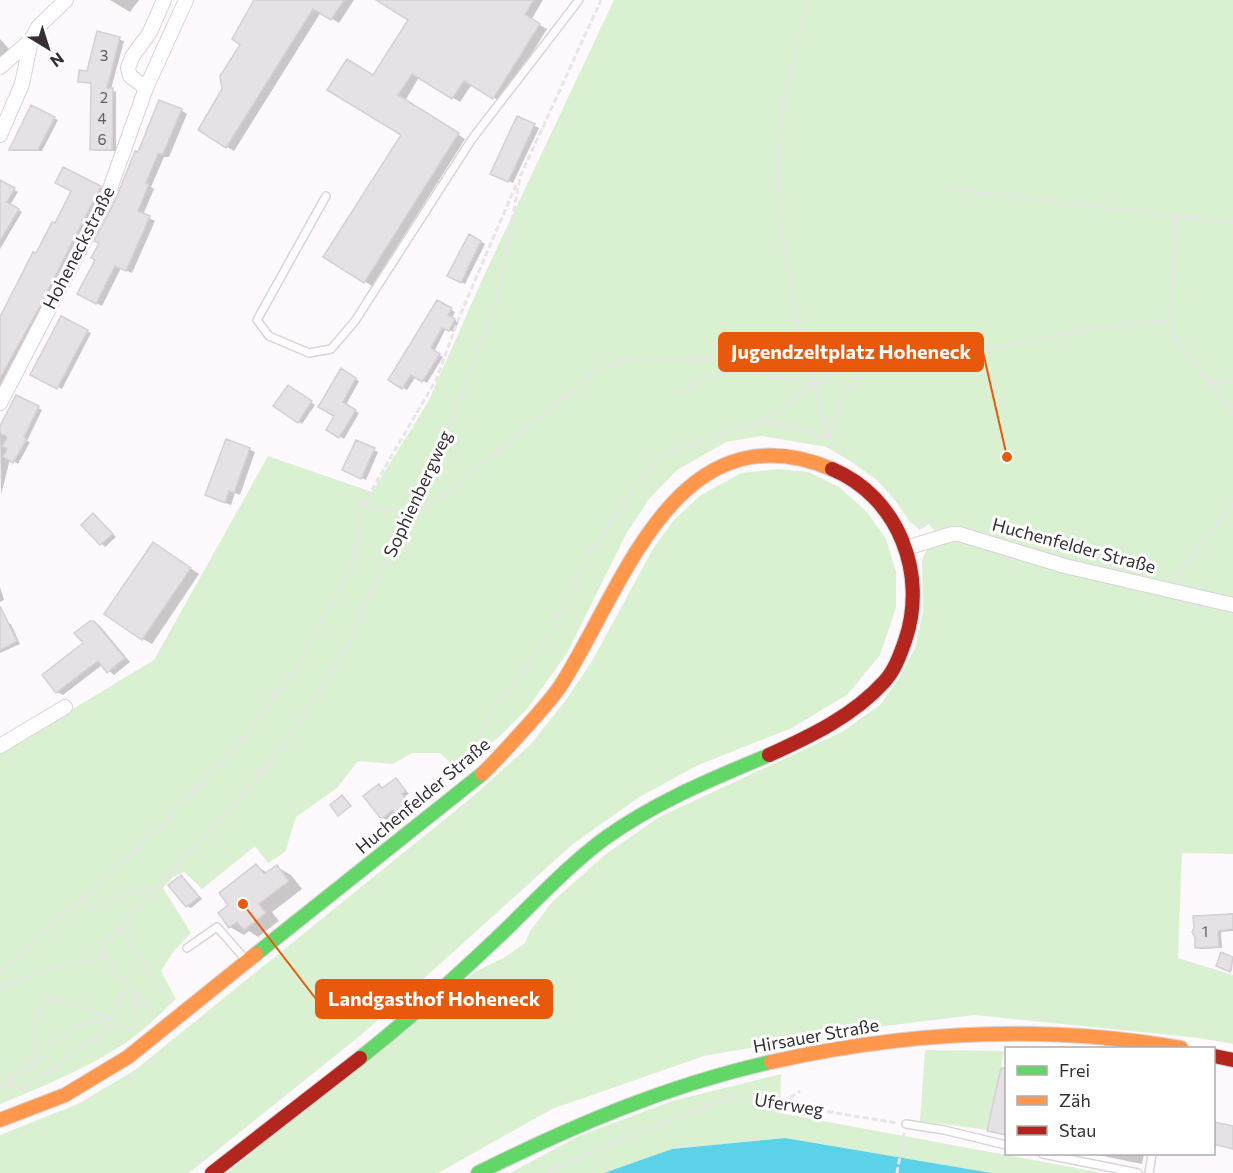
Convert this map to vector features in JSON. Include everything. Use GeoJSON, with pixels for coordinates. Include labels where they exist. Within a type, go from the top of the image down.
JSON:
{"type":"FeatureCollection","features":[{"type":"Feature","properties":{"kind":"main road","name":"Huchenfelder Straße"},"geometry":{"type":"LineString","coordinates":[[0,1120],[65,1095],[128,1057],[486,770],[553,699],[648,531],[672,500],[707,473],[751,457],[778,455],[796,457],[828,466],[858,483],[881,503],[906,548],[914,582],[912,625],[889,677],[863,704],[801,741],[692,787],[647,811],[602,840],[434,996],[370,1050],[212,1173]]}},
{"type":"Feature","properties":{"kind":"main road","name":"Hirsauer Straße"},"geometry":{"type":"LineString","coordinates":[[478,1173],[563,1131],[678,1086],[769,1061],[827,1050],[926,1037],[1006,1034],[1084,1036],[1167,1047]]}},
{"type":"Feature","properties":{"kind":"main road"},"geometry":{"type":"LineString","coordinates":[[1215,1056],[1233,1060]]}},
{"type":"Feature","properties":{"kind":"street"},"geometry":{"type":"LineString","coordinates":[[0,135],[22,84],[32,40],[38,27],[66,0]]}},
{"type":"Feature","properties":{"kind":"street"},"geometry":{"type":"LineString","coordinates":[[146,88],[130,76],[128,68],[132,57],[150,32],[164,0]]}},
{"type":"Feature","properties":{"kind":"street","name":"Hoheneckstraße"},"geometry":{"type":"LineString","coordinates":[[0,403],[107,196],[146,88],[186,0]]}},
{"type":"Feature","properties":{"kind":"street"},"geometry":{"type":"LineString","coordinates":[[0,67],[32,40]]}},
{"type":"Feature","properties":{"kind":"street","name":"Huchenfelder Straße"},"geometry":{"type":"LineString","coordinates":[[906,548],[959,534],[1065,566],[1233,605]]}},
{"type":"Feature","properties":{"kind":"street"},"geometry":{"type":"LineString","coordinates":[[0,746],[65,707]]}},
{"type":"Feature","properties":{"kind":"lane"},"geometry":{"type":"LineString","coordinates":[[326,196],[256,320],[269,336],[309,353],[331,349],[355,321],[472,139],[579,0]]}},
{"type":"Feature","properties":{"kind":"lane"},"geometry":{"type":"LineString","coordinates":[[187,948],[218,927],[248,962]]}},
{"type":"Feature","properties":{"kind":"lane"},"geometry":{"type":"LineString","coordinates":[[905,1128],[944,1130],[1005,1145]]}},
{"type":"Feature","properties":{"kind":"lane"},"geometry":{"type":"LineString","coordinates":[[1048,1155],[1138,1173]]}},
{"type":"Feature","properties":{"kind":"lane"},"geometry":{"type":"LineString","coordinates":[[1149,1173],[1152,1155]]}},
{"type":"Feature","properties":{"kind":"path","name":"Sophienbergweg"},"geometry":{"type":"LineString","coordinates":[[103,955],[106,941],[234,805],[285,743],[342,655],[408,514],[444,444],[500,291],[519,177],[600,0]]}},
{"type":"Feature","properties":{"kind":"path"},"geometry":{"type":"LineString","coordinates":[[807,0],[784,98],[778,160],[782,228],[791,290],[828,440]]}},
{"type":"Feature","properties":{"kind":"path"},"geometry":{"type":"LineString","coordinates":[[0,972],[154,833],[226,756],[298,666],[352,566],[363,506],[437,378],[458,320],[519,177]]}},
{"type":"Feature","properties":{"kind":"path"},"geometry":{"type":"LineString","coordinates":[[950,189],[1233,223]]}},
{"type":"Feature","properties":{"kind":"path"},"geometry":{"type":"LineString","coordinates":[[1176,217],[1171,320],[1176,341],[1233,414]]}},
{"type":"Feature","properties":{"kind":"path"},"geometry":{"type":"LineString","coordinates":[[479,762],[476,744],[495,704],[524,673],[554,624],[584,562],[655,460],[682,447],[761,422],[816,385],[872,358],[958,354],[1087,329],[1171,320]]}},
{"type":"Feature","properties":{"kind":"path"},"geometry":{"type":"LineString","coordinates":[[363,506],[408,514],[427,508],[598,369],[632,358],[725,359],[745,370],[816,385]]}},
{"type":"Feature","properties":{"kind":"path"},"geometry":{"type":"LineString","coordinates":[[828,440],[842,396],[872,358]]}},
{"type":"Feature","properties":{"kind":"path"},"geometry":{"type":"LineString","coordinates":[[679,393],[704,377],[745,370]]}},
{"type":"Feature","properties":{"kind":"path"},"geometry":{"type":"LineString","coordinates":[[1208,382],[1233,380]]}},
{"type":"Feature","properties":{"kind":"path"},"geometry":{"type":"LineString","coordinates":[[761,422],[802,429],[828,440]]}},
{"type":"Feature","properties":{"kind":"path"},"geometry":{"type":"LineString","coordinates":[[1165,589],[1233,504]]}},
{"type":"Feature","properties":{"kind":"path"},"geometry":{"type":"LineString","coordinates":[[80,899],[91,910],[113,898],[146,888],[156,889]]}},
{"type":"Feature","properties":{"kind":"path"},"geometry":{"type":"LineString","coordinates":[[120,927],[178,1018]]}},
{"type":"Feature","properties":{"kind":"path"},"geometry":{"type":"LineString","coordinates":[[0,988],[103,955],[157,1019]]}},
{"type":"Feature","properties":{"kind":"path"},"geometry":{"type":"LineString","coordinates":[[0,1085],[6,1085],[30,1070],[52,1043],[83,1025],[114,1016],[122,990],[138,1007]]}},
{"type":"Feature","properties":{"kind":"path"},"geometry":{"type":"LineString","coordinates":[[6,1104],[108,1027],[133,1028],[138,1007],[137,995]]}},
{"type":"Feature","properties":{"kind":"path"},"geometry":{"type":"LineString","coordinates":[[13,1098],[10,1076],[30,1061],[36,1043],[34,1014],[50,999],[90,1009],[105,1019],[108,1027]]}},
{"type":"Feature","properties":{"kind":"path"},"geometry":{"type":"LineString","coordinates":[[787,1105],[787,1100],[800,1091]]}},
{"type":"Feature","properties":{"kind":"path","name":"Uferweg"},"geometry":{"type":"LineString","coordinates":[[546,1173],[610,1144],[714,1103],[738,1098],[767,1100],[905,1128]]}},
{"type":"Feature","properties":{"kind":"path"},"geometry":{"type":"LineString","coordinates":[[897,1173],[905,1128]]}},
{"type":"Feature","properties":{"kind":"green space"},"geometry":{"type":"Polygon","coordinates":[[[614,0],[1233,0],[1233,854],[1182,853],[1178,958],[1233,975],[1233,1044],[1199,1038],[975,1015],[851,1030],[704,1056],[552,1109],[438,1173],[227,1173],[475,972],[505,957],[525,943],[530,931],[553,901],[606,854],[659,817],[842,732],[880,705],[900,677],[915,648],[923,612],[922,559],[936,533],[929,524],[920,530],[910,522],[877,480],[826,447],[762,436],[726,442],[677,470],[649,499],[626,534],[567,653],[527,709],[500,736],[458,770],[440,753],[412,753],[393,764],[358,761],[337,788],[296,817],[285,852],[268,863],[255,846],[202,889],[184,872],[173,877],[163,888],[191,933],[173,952],[161,971],[176,999],[139,1033],[101,1058],[0,1104],[0,753],[154,660],[268,456],[372,492],[428,402],[481,282],[614,0]]]}},
{"type":"Feature","properties":{"kind":"green space"},"geometry":{"type":"Polygon","coordinates":[[[778,469],[809,472],[839,487],[867,512],[886,539],[896,572],[896,608],[880,655],[848,694],[792,728],[698,765],[638,798],[573,844],[361,1035],[189,1173],[0,1173],[0,1135],[78,1104],[135,1070],[471,798],[530,745],[566,700],[592,661],[654,547],[674,520],[701,495],[741,473],[778,469]]]}},
{"type":"Feature","properties":{"kind":"green space"},"geometry":{"type":"Polygon","coordinates":[[[925,1050],[1004,1051],[989,1130],[920,1121],[925,1050]]]}},
{"type":"Feature","properties":{"kind":"green space"},"geometry":{"type":"Polygon","coordinates":[[[781,1074],[780,1113],[1103,1173],[992,1173],[785,1138],[672,1149],[604,1173],[510,1173],[579,1136],[672,1101],[781,1074]]]}},
{"type":"Feature","properties":{"kind":"water"},"geometry":{"type":"Polygon","coordinates":[[[785,1138],[992,1173],[604,1173],[672,1149],[785,1138]]]}},
{"type":"Feature","properties":{"kind":"building"},"geometry":{"type":"Polygon","coordinates":[[[254,0],[344,0],[331,20],[313,9],[226,148],[198,130],[222,89],[220,76],[240,45],[232,39],[254,0]]]}},
{"type":"Feature","properties":{"kind":"building"},"geometry":{"type":"Polygon","coordinates":[[[376,0],[534,0],[525,14],[540,24],[493,99],[464,81],[452,99],[412,74],[398,95],[459,133],[364,283],[323,257],[401,135],[327,90],[347,59],[373,75],[408,20],[376,0]]]}},
{"type":"Feature","properties":{"kind":"building"},"geometry":{"type":"Polygon","coordinates":[[[97,31],[120,37],[107,88],[113,88],[112,150],[90,150],[91,83],[78,82],[79,70],[87,71],[97,31]]]}},
{"type":"Feature","properties":{"kind":"building"},"geometry":{"type":"Polygon","coordinates":[[[159,100],[182,109],[163,154],[158,154],[146,183],[149,184],[138,211],[150,216],[126,271],[115,266],[96,304],[77,294],[95,260],[91,258],[99,243],[94,241],[115,201],[135,151],[138,152],[159,100]]]}},
{"type":"Feature","properties":{"kind":"building"},"geometry":{"type":"Polygon","coordinates":[[[31,105],[55,117],[38,150],[9,150],[31,105]]]}},
{"type":"Feature","properties":{"kind":"building"},"geometry":{"type":"Polygon","coordinates":[[[517,116],[535,124],[508,182],[490,174],[517,116]]]}},
{"type":"Feature","properties":{"kind":"building"},"geometry":{"type":"Polygon","coordinates":[[[63,167],[101,186],[39,308],[0,378],[0,317],[33,252],[36,253],[52,222],[55,223],[71,191],[55,183],[63,167]]]}},
{"type":"Feature","properties":{"kind":"building"},"geometry":{"type":"Polygon","coordinates":[[[0,180],[15,188],[7,202],[19,209],[0,241],[0,180]]]}},
{"type":"Feature","properties":{"kind":"building"},"geometry":{"type":"Polygon","coordinates":[[[469,234],[481,241],[461,283],[447,276],[469,234]]]}},
{"type":"Feature","properties":{"kind":"building"},"geometry":{"type":"Polygon","coordinates":[[[437,300],[452,308],[448,315],[455,319],[449,331],[442,328],[431,348],[440,354],[422,382],[411,375],[402,389],[388,380],[437,300]]]}},
{"type":"Feature","properties":{"kind":"building"},"geometry":{"type":"Polygon","coordinates":[[[61,316],[88,330],[57,389],[30,375],[61,316]]]}},
{"type":"Feature","properties":{"kind":"building"},"geometry":{"type":"Polygon","coordinates":[[[341,368],[356,378],[343,402],[356,410],[339,438],[326,430],[334,416],[318,407],[341,368]]]}},
{"type":"Feature","properties":{"kind":"building"},"geometry":{"type":"Polygon","coordinates":[[[288,385],[312,401],[298,423],[273,406],[288,385]]]}},
{"type":"Feature","properties":{"kind":"building"},"geometry":{"type":"Polygon","coordinates":[[[16,395],[39,406],[24,437],[27,439],[13,463],[3,457],[7,449],[2,446],[7,437],[0,433],[0,426],[16,395]]]}},
{"type":"Feature","properties":{"kind":"building"},"geometry":{"type":"Polygon","coordinates":[[[226,439],[250,448],[234,493],[229,491],[225,503],[205,495],[226,439]]]}},
{"type":"Feature","properties":{"kind":"building"},"geometry":{"type":"Polygon","coordinates":[[[356,440],[375,448],[361,479],[342,470],[356,440]]]}},
{"type":"Feature","properties":{"kind":"building"},"geometry":{"type":"Polygon","coordinates":[[[93,513],[113,534],[100,545],[81,525],[93,513]]]}},
{"type":"Feature","properties":{"kind":"building"},"geometry":{"type":"Polygon","coordinates":[[[153,542],[191,568],[142,640],[104,614],[153,542]]]}},
{"type":"Feature","properties":{"kind":"building"},"geometry":{"type":"Polygon","coordinates":[[[0,606],[17,641],[0,650],[0,606]]]}},
{"type":"Feature","properties":{"kind":"building"},"geometry":{"type":"Polygon","coordinates":[[[90,621],[94,621],[125,658],[107,673],[98,661],[56,693],[42,675],[83,643],[74,633],[90,621]]]}},
{"type":"Feature","properties":{"kind":"building"},"geometry":{"type":"Polygon","coordinates":[[[396,778],[406,791],[402,794],[409,803],[395,813],[393,810],[381,819],[363,796],[379,784],[382,788],[396,778]]]}},
{"type":"Feature","properties":{"kind":"building"},"geometry":{"type":"Polygon","coordinates":[[[342,795],[351,806],[338,816],[330,805],[342,795]]]}},
{"type":"Feature","properties":{"kind":"building"},"geometry":{"type":"Polygon","coordinates":[[[256,864],[264,874],[277,865],[289,881],[259,904],[266,913],[244,930],[237,922],[229,928],[218,913],[228,905],[219,893],[256,864]]]}},
{"type":"Feature","properties":{"kind":"building"},"geometry":{"type":"Polygon","coordinates":[[[181,875],[199,897],[186,907],[168,885],[181,875]]]}},
{"type":"Feature","properties":{"kind":"building"},"geometry":{"type":"Polygon","coordinates":[[[1233,914],[1233,929],[1218,931],[1219,947],[1195,948],[1195,937],[1192,932],[1193,916],[1233,914]]]}},
{"type":"Feature","properties":{"kind":"building"},"geometry":{"type":"Polygon","coordinates":[[[1221,952],[1233,957],[1230,972],[1216,966],[1221,952]]]}},
{"type":"Feature","properties":{"kind":"building"},"geometry":{"type":"Polygon","coordinates":[[[1001,1068],[1005,1068],[1005,1135],[987,1131],[1001,1068]]]}},
{"type":"Feature","properties":{"kind":"building"},"geometry":{"type":"Polygon","coordinates":[[[1215,1122],[1233,1126],[1233,1149],[1215,1144],[1215,1122]]]}},
{"type":"Feature","properties":{"kind":"traffic: fast"},"geometry":{"type":"LineString","coordinates":[[360,1058],[447,984],[562,874],[604,839],[664,802],[769,755]]}},
{"type":"Feature","properties":{"kind":"traffic: fast"},"geometry":{"type":"LineString","coordinates":[[256,954],[482,774]]}},
{"type":"Feature","properties":{"kind":"traffic: fast"},"geometry":{"type":"LineString","coordinates":[[478,1173],[621,1108],[695,1082],[771,1062]]}},
{"type":"Feature","properties":{"kind":"traffic: slow"},"geometry":{"type":"LineString","coordinates":[[482,774],[555,693],[635,554],[663,514],[696,482],[734,461],[779,456],[832,469]]}},
{"type":"Feature","properties":{"kind":"traffic: slow"},"geometry":{"type":"LineString","coordinates":[[0,1120],[65,1095],[128,1057],[256,954]]}},
{"type":"Feature","properties":{"kind":"traffic: slow"},"geometry":{"type":"LineString","coordinates":[[771,1062],[872,1044],[975,1035],[1078,1036],[1130,1040],[1175,1047]]}},
{"type":"Feature","properties":{"kind":"traffic: jam"},"geometry":{"type":"LineString","coordinates":[[769,755],[831,724],[872,694],[894,667],[905,641],[911,616],[913,590],[910,565],[891,518],[875,498],[855,482],[832,469]]}},
{"type":"Feature","properties":{"kind":"traffic: jam"},"geometry":{"type":"LineString","coordinates":[[1215,1056],[1233,1060]]}},
{"type":"Feature","properties":{"kind":"traffic: jam"},"geometry":{"type":"LineString","coordinates":[[212,1173],[360,1058]]}},
{"type":"Feature","properties":{"kind":"place","name":"Jugendzeltplatz Hoheneck"},"geometry":{"type":"Point","coordinates":[1007,457]}},
{"type":"Feature","properties":{"kind":"place","name":"Landgasthof Hoheneck"},"geometry":{"type":"Point","coordinates":[243,904]}}]}
